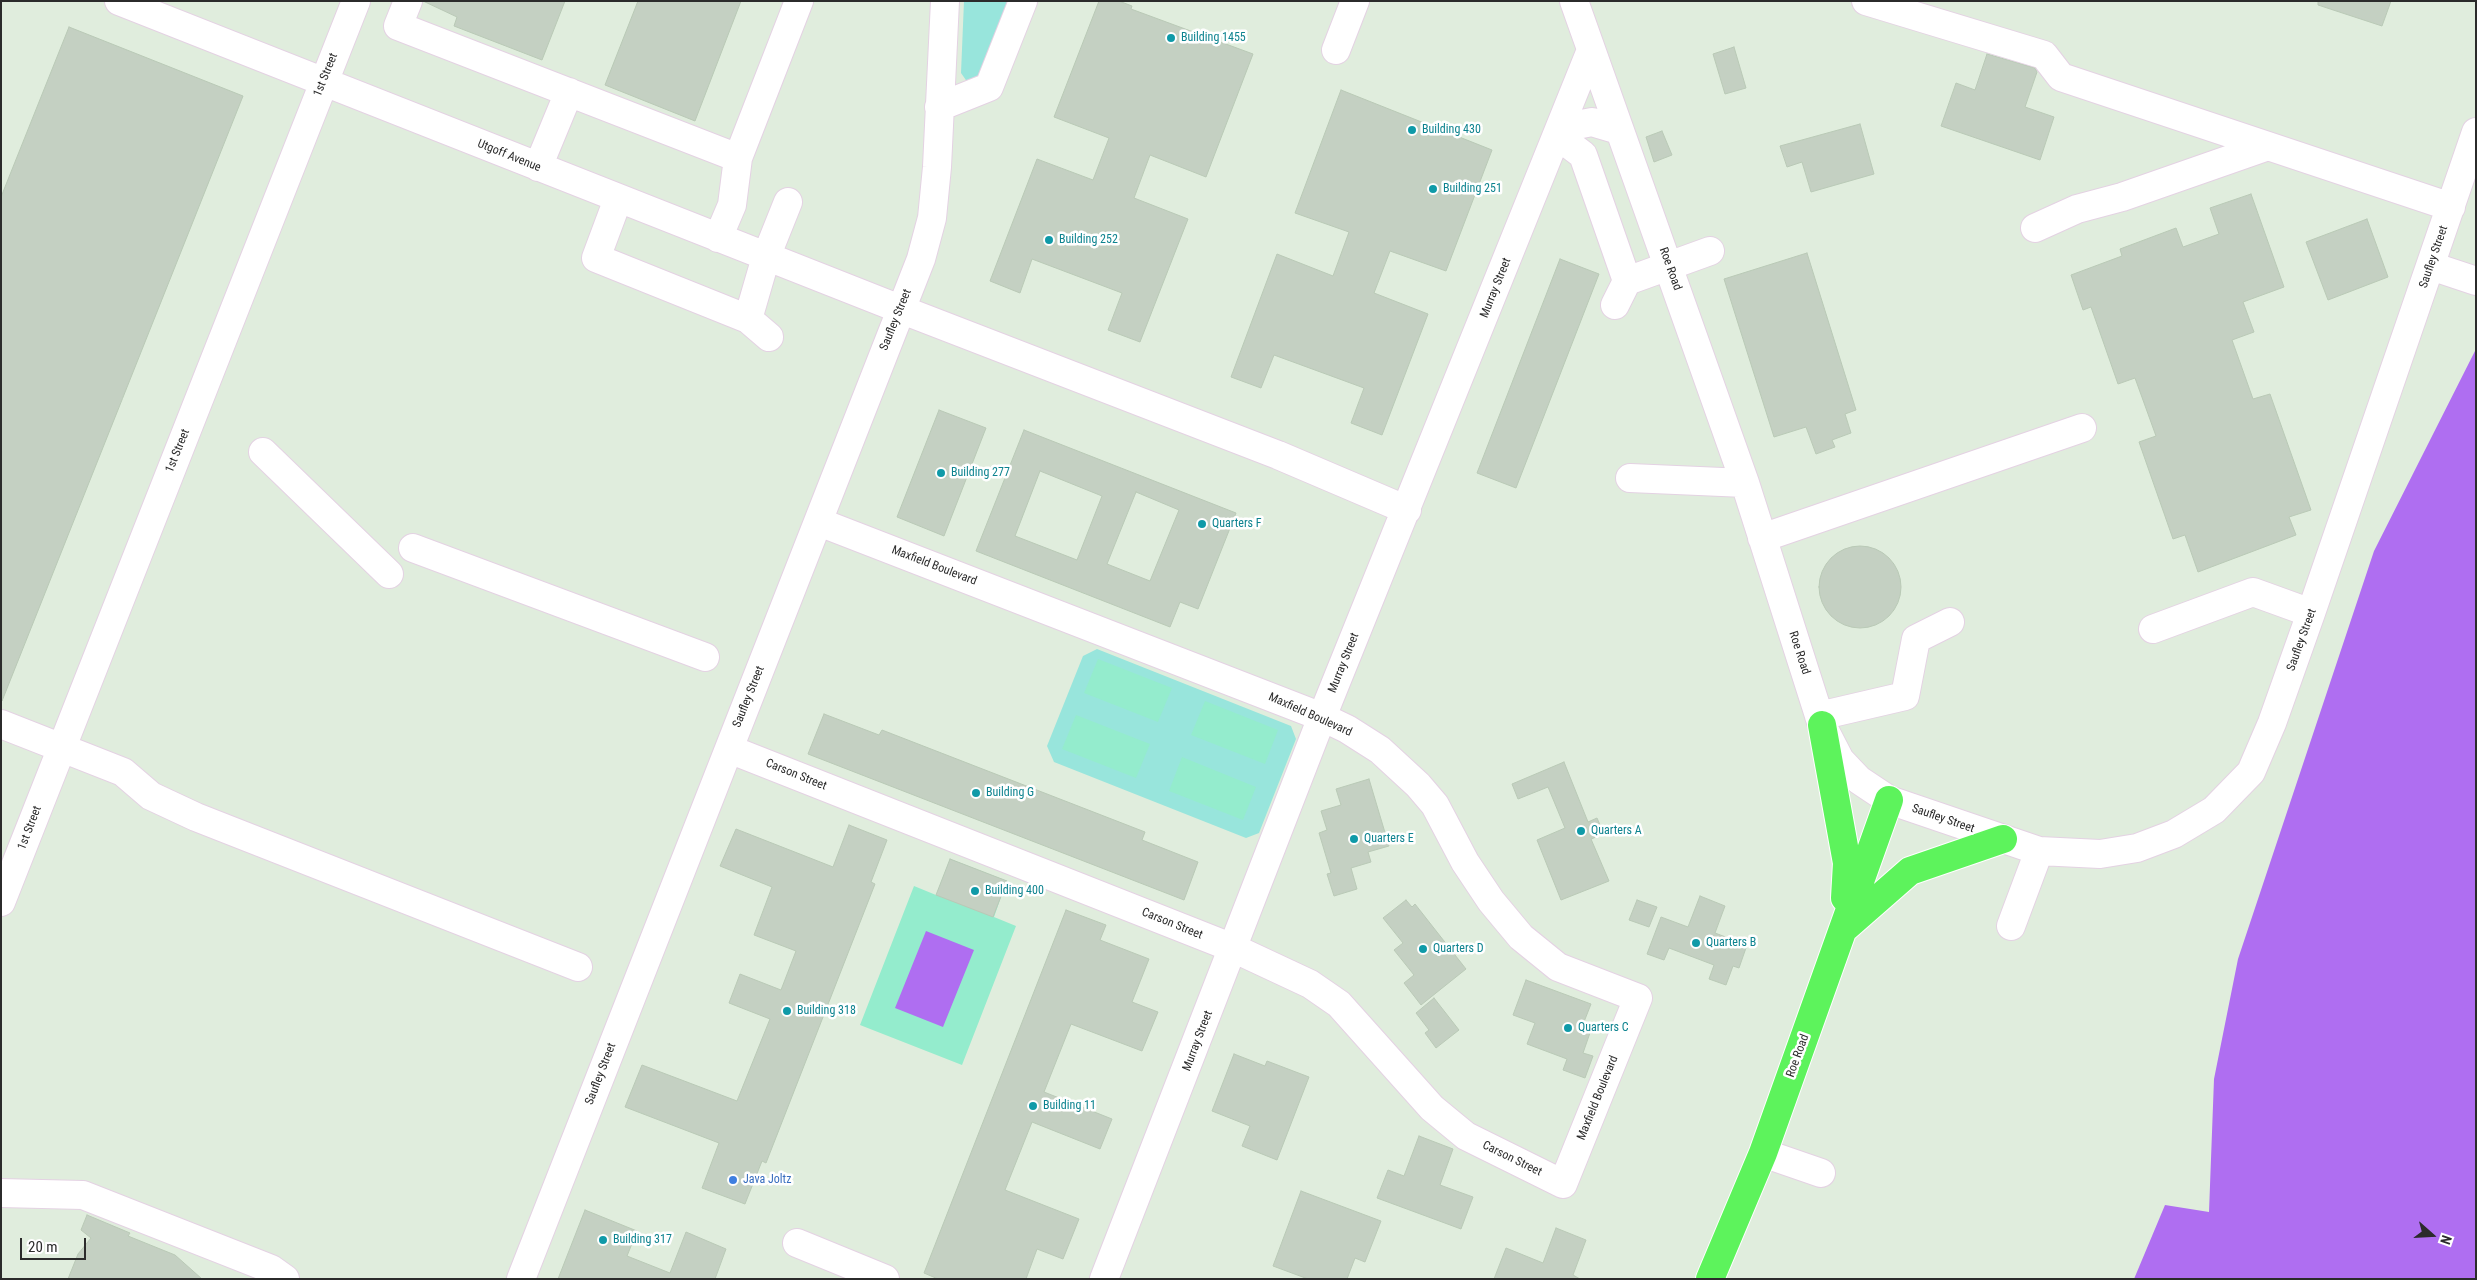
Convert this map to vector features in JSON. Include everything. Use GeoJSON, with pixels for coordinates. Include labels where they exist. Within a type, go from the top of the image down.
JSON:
{"type":"FeatureCollection","features":[{"type":"Feature","properties":{"kind":"main road"},"geometry":{"type":"LineString","coordinates":[[1820,721],[1847,863],[1843,929]]}},
{"type":"Feature","properties":{"kind":"main road","name":"Roe Road"},"geometry":{"type":"LineString","coordinates":[[1710,1279],[1764,1153],[1889,800]]}},
{"type":"Feature","properties":{"kind":"main road"},"geometry":{"type":"LineString","coordinates":[[1843,929],[1910,871],[2003,839]]}},
{"type":"Feature","properties":{"kind":"street","name":"Utgoff Avenue"},"geometry":{"type":"LineString","coordinates":[[119,1],[766,257],[1278,455],[1407,510]]}},
{"type":"Feature","properties":{"kind":"street","name":"1st Street"},"geometry":{"type":"LineString","coordinates":[[1,902],[356,1]]}},
{"type":"Feature","properties":{"kind":"street"},"geometry":{"type":"LineString","coordinates":[[408,1],[398,26],[738,158]]}},
{"type":"Feature","properties":{"kind":"street"},"geometry":{"type":"LineString","coordinates":[[718,238],[732,205],[738,158],[799,1]]}},
{"type":"Feature","properties":{"kind":"street","name":"Saufley Street"},"geometry":{"type":"LineString","coordinates":[[521,1279],[921,259],[932,218],[937,167],[945,1]]}},
{"type":"Feature","properties":{"kind":"street"},"geometry":{"type":"LineString","coordinates":[[939,107],[989,87],[1024,1]]}},
{"type":"Feature","properties":{"kind":"street"},"geometry":{"type":"LineString","coordinates":[[1336,50],[1355,1]]}},
{"type":"Feature","properties":{"kind":"street","name":"Roe Road"},"geometry":{"type":"LineString","coordinates":[[1574,1],[1745,483],[1820,721],[1840,760],[1859,780],[1889,800]]}},
{"type":"Feature","properties":{"kind":"street"},"geometry":{"type":"LineString","coordinates":[[1866,1],[2044,55],[2061,76],[2451,207]]}},
{"type":"Feature","properties":{"kind":"street","name":"Murray Street"},"geometry":{"type":"LineString","coordinates":[[1104,1279],[1322,717],[1591,50]]}},
{"type":"Feature","properties":{"kind":"street"},"geometry":{"type":"LineString","coordinates":[[538,167],[569,92]]}},
{"type":"Feature","properties":{"kind":"street"},"geometry":{"type":"LineString","coordinates":[[1619,130],[1592,122],[1559,132],[1583,155],[1627,281]]}},
{"type":"Feature","properties":{"kind":"street","name":"Saufley Street"},"geometry":{"type":"LineString","coordinates":[[1889,800],[2039,850],[2100,854],[2137,848],[2174,834],[2214,810],[2251,772],[2272,724],[2476,132]]}},
{"type":"Feature","properties":{"kind":"street"},"geometry":{"type":"LineString","coordinates":[[2035,228],[2077,209],[2122,197],[2268,146]]}},
{"type":"Feature","properties":{"kind":"street"},"geometry":{"type":"LineString","coordinates":[[618,199],[596,258],[748,319],[769,337]]}},
{"type":"Feature","properties":{"kind":"street"},"geometry":{"type":"LineString","coordinates":[[748,319],[766,257],[788,202]]}},
{"type":"Feature","properties":{"kind":"street"},"geometry":{"type":"LineString","coordinates":[[1615,305],[1627,281],[1710,251]]}},
{"type":"Feature","properties":{"kind":"street"},"geometry":{"type":"LineString","coordinates":[[2431,266],[2476,281]]}},
{"type":"Feature","properties":{"kind":"street"},"geometry":{"type":"LineString","coordinates":[[1762,538],[2082,428]]}},
{"type":"Feature","properties":{"kind":"street"},"geometry":{"type":"LineString","coordinates":[[262,452],[389,574]]}},
{"type":"Feature","properties":{"kind":"street"},"geometry":{"type":"LineString","coordinates":[[1630,478],[1745,483]]}},
{"type":"Feature","properties":{"kind":"street","name":"Maxfield Boulevard"},"geometry":{"type":"LineString","coordinates":[[819,522],[1322,717],[1347,729],[1380,750],[1418,785],[1435,805],[1464,862],[1486,894],[1521,937],[1558,967],[1638,998],[1563,1184]]}},
{"type":"Feature","properties":{"kind":"street"},"geometry":{"type":"LineString","coordinates":[[413,548],[704,657]]}},
{"type":"Feature","properties":{"kind":"street"},"geometry":{"type":"LineString","coordinates":[[2153,629],[2253,592],[2311,613]]}},
{"type":"Feature","properties":{"kind":"street"},"geometry":{"type":"LineString","coordinates":[[1820,721],[1905,696],[1916,639],[1950,622]]}},
{"type":"Feature","properties":{"kind":"street"},"geometry":{"type":"LineString","coordinates":[[1,724],[122,772],[151,796],[196,817],[578,967]]}},
{"type":"Feature","properties":{"kind":"street","name":"Carson Street"},"geometry":{"type":"LineString","coordinates":[[729,748],[1233,948],[1310,984],[1339,1004],[1432,1108],[1466,1136],[1563,1184]]}},
{"type":"Feature","properties":{"kind":"street"},"geometry":{"type":"LineString","coordinates":[[2011,926],[2039,850]]}},
{"type":"Feature","properties":{"kind":"street"},"geometry":{"type":"LineString","coordinates":[[1764,1153],[1821,1173]]}},
{"type":"Feature","properties":{"kind":"street"},"geometry":{"type":"LineString","coordinates":[[1,1193],[83,1195],[271,1268],[285,1279]]}},
{"type":"Feature","properties":{"kind":"street"},"geometry":{"type":"LineString","coordinates":[[797,1243],[885,1279]]}},
{"type":"Feature","properties":{"kind":"shaded area"},"geometry":{"type":"Polygon","coordinates":[[[964,1],[1010,1],[978,80],[968,83],[961,73],[964,1]]]}},
{"type":"Feature","properties":{"kind":"shaded area"},"geometry":{"type":"Polygon","coordinates":[[[2476,349],[2476,1279],[2134,1279],[2165,1205],[2209,1212],[2214,1079],[2238,959],[2374,551],[2476,349]]]}},
{"type":"Feature","properties":{"kind":"shaded area"},"geometry":{"type":"Polygon","coordinates":[[[1097,649],[1291,726],[1296,739],[1259,833],[1246,838],[1054,762],[1047,746],[1083,656],[1097,649]]]}},
{"type":"Feature","properties":{"kind":"shaded area"},"geometry":{"type":"Polygon","coordinates":[[[926,931],[974,950],[943,1027],[895,1008],[926,931]]]}},
{"type":"Feature","properties":{"kind":"green space"},"geometry":{"type":"Polygon","coordinates":[[[1098,659],[1172,688],[1158,722],[1084,693],[1098,659]]]}},
{"type":"Feature","properties":{"kind":"green space"},"geometry":{"type":"Polygon","coordinates":[[[1205,701],[1278,730],[1265,764],[1191,735],[1205,701]]]}},
{"type":"Feature","properties":{"kind":"green space"},"geometry":{"type":"Polygon","coordinates":[[[1076,715],[1150,744],[1136,778],[1062,749],[1076,715]]]}},
{"type":"Feature","properties":{"kind":"green space"},"geometry":{"type":"Polygon","coordinates":[[[1182,757],[1256,787],[1243,820],[1169,791],[1182,757]]]}},
{"type":"Feature","properties":{"kind":"green space"},"geometry":{"type":"Polygon","coordinates":[[[950,859],[1007,881],[1006,884],[1014,887],[1010,897],[1002,894],[994,917],[1016,926],[962,1065],[860,1025],[914,886],[936,895],[950,859]]]}},
{"type":"Feature","properties":{"kind":"building"},"geometry":{"type":"Polygon","coordinates":[[[423,1],[565,1],[542,60],[454,26],[457,17],[423,1]]]}},
{"type":"Feature","properties":{"kind":"building"},"geometry":{"type":"Polygon","coordinates":[[[638,1],[741,1],[695,121],[605,85],[638,1]]]}},
{"type":"Feature","properties":{"kind":"building"},"geometry":{"type":"Polygon","coordinates":[[[1099,1],[1119,1],[1132,6],[1131,9],[1253,54],[1206,177],[1150,155],[1134,198],[1188,219],[1140,342],[1108,330],[1122,293],[1032,259],[1020,293],[990,281],[1037,159],[1093,180],[1109,138],[1054,117],[1099,1]]]}},
{"type":"Feature","properties":{"kind":"building"},"geometry":{"type":"Polygon","coordinates":[[[2318,1],[2391,1],[2382,26],[2318,5],[2318,1]]]}},
{"type":"Feature","properties":{"kind":"building"},"geometry":{"type":"Polygon","coordinates":[[[69,27],[243,96],[2,701],[1,197],[69,27]]]}},
{"type":"Feature","properties":{"kind":"building"},"geometry":{"type":"Polygon","coordinates":[[[1734,47],[1746,88],[1725,94],[1713,54],[1734,47]]]}},
{"type":"Feature","properties":{"kind":"building"},"geometry":{"type":"Polygon","coordinates":[[[1987,54],[2035,68],[2037,72],[2025,107],[2054,117],[2040,160],[1941,126],[1956,83],[1975,90],[1987,54]]]}},
{"type":"Feature","properties":{"kind":"building"},"geometry":{"type":"Polygon","coordinates":[[[1341,90],[1492,150],[1446,271],[1390,251],[1374,293],[1428,314],[1382,435],[1351,423],[1364,388],[1274,355],[1261,388],[1231,377],[1277,254],[1333,276],[1349,232],[1295,213],[1341,90]]]}},
{"type":"Feature","properties":{"kind":"building"},"geometry":{"type":"Polygon","coordinates":[[[1860,124],[1874,174],[1811,192],[1802,162],[1787,167],[1780,146],[1860,124]]]}},
{"type":"Feature","properties":{"kind":"building"},"geometry":{"type":"Polygon","coordinates":[[[1662,131],[1672,155],[1654,162],[1646,137],[1662,131]]]}},
{"type":"Feature","properties":{"kind":"building"},"geometry":{"type":"Polygon","coordinates":[[[2251,194],[2284,287],[2243,302],[2254,332],[2232,340],[2253,399],[2270,394],[2311,510],[2289,517],[2296,535],[2198,572],[2185,535],[2173,539],[2139,442],[2156,436],[2135,378],[2118,384],[2091,307],[2083,310],[2071,275],[2122,256],[2120,249],[2176,228],[2183,247],[2219,234],[2210,208],[2251,194]]]}},
{"type":"Feature","properties":{"kind":"building"},"geometry":{"type":"Polygon","coordinates":[[[2367,219],[2388,277],[2328,300],[2306,242],[2367,219]]]}},
{"type":"Feature","properties":{"kind":"building"},"geometry":{"type":"Polygon","coordinates":[[[1807,253],[1856,410],[1845,414],[1851,433],[1832,440],[1835,447],[1816,454],[1806,427],[1774,437],[1724,279],[1807,253]]]}},
{"type":"Feature","properties":{"kind":"building"},"geometry":{"type":"Polygon","coordinates":[[[1560,259],[1599,274],[1516,488],[1477,473],[1560,259]]]}},
{"type":"Feature","properties":{"kind":"building","name":"Building 277"},"geometry":{"type":"Polygon","coordinates":[[[939,410],[986,428],[944,536],[897,517],[939,410]]]}},
{"type":"Feature","properties":{"kind":"building","name":"Quarters F"},"geometry":{"type":"Polygon","coordinates":[[[1024,430],[1236,513],[1198,609],[1180,602],[1170,627],[976,551],[1024,430]],[[1040,471],[1015,536],[1077,560],[1102,496],[1040,471]],[[1136,492],[1107,564],[1150,581],[1179,510],[1136,492]]]}},
{"type":"Feature","properties":{"kind":"building"},"geometry":{"type":"Polygon","coordinates":[[[1860,546],[1876,549],[1889,558],[1898,571],[1901,587],[1898,603],[1889,616],[1876,625],[1860,628],[1844,625],[1831,616],[1822,603],[1819,587],[1822,571],[1831,558],[1844,549],[1860,546]]]}},
{"type":"Feature","properties":{"kind":"building","name":"Building G"},"geometry":{"type":"Polygon","coordinates":[[[824,714],[879,735],[882,730],[1145,832],[1142,840],[1198,862],[1184,900],[808,754],[824,714]]]}},
{"type":"Feature","properties":{"kind":"building","name":"Quarters A"},"geometry":{"type":"Polygon","coordinates":[[[1564,762],[1588,822],[1597,818],[1604,834],[1591,839],[1609,881],[1561,900],[1537,840],[1565,828],[1548,787],[1518,799],[1512,784],[1564,762]]]}},
{"type":"Feature","properties":{"kind":"building","name":"Quarters E"},"geometry":{"type":"Polygon","coordinates":[[[1369,779],[1389,846],[1368,852],[1371,862],[1351,868],[1357,889],[1334,896],[1327,874],[1331,873],[1319,833],[1327,830],[1321,811],[1341,805],[1336,789],[1369,779]]]}},
{"type":"Feature","properties":{"kind":"building","name":"Building 318"},"geometry":{"type":"Polygon","coordinates":[[[849,825],[887,840],[871,882],[875,884],[766,1163],[762,1161],[745,1204],[702,1188],[719,1143],[625,1107],[642,1065],[737,1101],[770,1019],[729,1003],[740,974],[781,990],[796,951],[754,935],[772,887],[720,866],[736,829],[833,867],[849,825]]]}},
{"type":"Feature","properties":{"kind":"building","name":"Building 400"},"geometry":{"type":"Polygon","coordinates":[[[950,859],[1007,881],[993,917],[936,895],[950,859]]]}},
{"type":"Feature","properties":{"kind":"building","name":"Quarters B"},"geometry":{"type":"Polygon","coordinates":[[[1700,896],[1725,906],[1715,933],[1747,945],[1739,968],[1733,966],[1726,985],[1709,979],[1714,965],[1669,948],[1664,960],[1647,954],[1661,917],[1688,927],[1700,896]]]}},
{"type":"Feature","properties":{"kind":"building","name":"Quarters D"},"geometry":{"type":"Polygon","coordinates":[[[1406,900],[1412,907],[1415,904],[1466,969],[1421,1005],[1404,983],[1414,975],[1394,950],[1403,943],[1383,918],[1406,900]]]}},
{"type":"Feature","properties":{"kind":"building"},"geometry":{"type":"Polygon","coordinates":[[[1637,900],[1657,907],[1649,927],[1629,920],[1637,900]]]}},
{"type":"Feature","properties":{"kind":"building","name":"Building 11"},"geometry":{"type":"Polygon","coordinates":[[[1066,910],[1106,925],[1100,940],[1149,959],[1132,1002],[1158,1012],[1142,1051],[1071,1024],[1044,1092],[1112,1119],[1100,1149],[1032,1122],[1005,1190],[1079,1219],[1063,1259],[1037,1249],[1026,1279],[938,1279],[924,1273],[1066,910]]]}},
{"type":"Feature","properties":{"kind":"building","name":"Quarters C"},"geometry":{"type":"Polygon","coordinates":[[[1526,980],[1591,1004],[1582,1027],[1591,1030],[1583,1053],[1593,1056],[1585,1078],[1563,1070],[1567,1059],[1527,1044],[1535,1023],[1513,1015],[1526,980]]]}},
{"type":"Feature","properties":{"kind":"building"},"geometry":{"type":"Polygon","coordinates":[[[1434,998],[1459,1030],[1436,1048],[1425,1033],[1429,1030],[1416,1013],[1434,998]]]}},
{"type":"Feature","properties":{"kind":"building"},"geometry":{"type":"Polygon","coordinates":[[[1234,1054],[1265,1066],[1267,1061],[1309,1077],[1277,1160],[1242,1146],[1250,1126],[1212,1111],[1234,1054]]]}},
{"type":"Feature","properties":{"kind":"building"},"geometry":{"type":"Polygon","coordinates":[[[1419,1136],[1453,1149],[1440,1185],[1473,1197],[1461,1229],[1377,1198],[1388,1170],[1404,1176],[1419,1136]]]}},
{"type":"Feature","properties":{"kind":"building"},"geometry":{"type":"Polygon","coordinates":[[[1301,1191],[1381,1221],[1365,1262],[1355,1258],[1347,1279],[1308,1279],[1273,1266],[1301,1191]]]}},
{"type":"Feature","properties":{"kind":"building","name":"Building 317"},"geometry":{"type":"Polygon","coordinates":[[[585,1210],[637,1231],[627,1256],[670,1273],[686,1232],[726,1249],[715,1279],[558,1279],[585,1210]]]}},
{"type":"Feature","properties":{"kind":"building"},"geometry":{"type":"Polygon","coordinates":[[[87,1215],[130,1233],[128,1236],[175,1255],[202,1279],[68,1279],[78,1254],[91,1238],[81,1230],[87,1215]]]}},
{"type":"Feature","properties":{"kind":"building"},"geometry":{"type":"Polygon","coordinates":[[[1556,1228],[1586,1240],[1573,1275],[1580,1279],[1494,1279],[1506,1248],[1543,1263],[1556,1228]]]}},
{"type":"Feature","properties":{"kind":"place","name":"Building 1455"},"geometry":{"type":"Point","coordinates":[1171,38]}},
{"type":"Feature","properties":{"kind":"place","name":"Building 430"},"geometry":{"type":"Point","coordinates":[1412,130]}},
{"type":"Feature","properties":{"kind":"place","name":"Building 251"},"geometry":{"type":"Point","coordinates":[1433,189]}},
{"type":"Feature","properties":{"kind":"place","name":"Building 252"},"geometry":{"type":"Point","coordinates":[1049,240]}},
{"type":"Feature","properties":{"kind":"place","name":"Building 277"},"geometry":{"type":"Point","coordinates":[941,473]}},
{"type":"Feature","properties":{"kind":"place","name":"Quarters F"},"geometry":{"type":"Point","coordinates":[1202,524]}},
{"type":"Feature","properties":{"kind":"place","name":"Building G"},"geometry":{"type":"Point","coordinates":[976,793]}},
{"type":"Feature","properties":{"kind":"place","name":"Quarters A"},"geometry":{"type":"Point","coordinates":[1581,831]}},
{"type":"Feature","properties":{"kind":"place","name":"Quarters E"},"geometry":{"type":"Point","coordinates":[1354,839]}},
{"type":"Feature","properties":{"kind":"place","name":"Building 400"},"geometry":{"type":"Point","coordinates":[975,891]}},
{"type":"Feature","properties":{"kind":"place","name":"Quarters B"},"geometry":{"type":"Point","coordinates":[1696,943]}},
{"type":"Feature","properties":{"kind":"place","name":"Quarters D"},"geometry":{"type":"Point","coordinates":[1423,949]}},
{"type":"Feature","properties":{"kind":"place","name":"Building 318"},"geometry":{"type":"Point","coordinates":[787,1011]}},
{"type":"Feature","properties":{"kind":"place","name":"Quarters C"},"geometry":{"type":"Point","coordinates":[1568,1028]}},
{"type":"Feature","properties":{"kind":"place","name":"Building 11"},"geometry":{"type":"Point","coordinates":[1033,1106]}},
{"type":"Feature","properties":{"kind":"place","name":"Java Joltz"},"geometry":{"type":"Point","coordinates":[733,1180]}},
{"type":"Feature","properties":{"kind":"place","name":"Building 317"},"geometry":{"type":"Point","coordinates":[603,1240]}}]}
